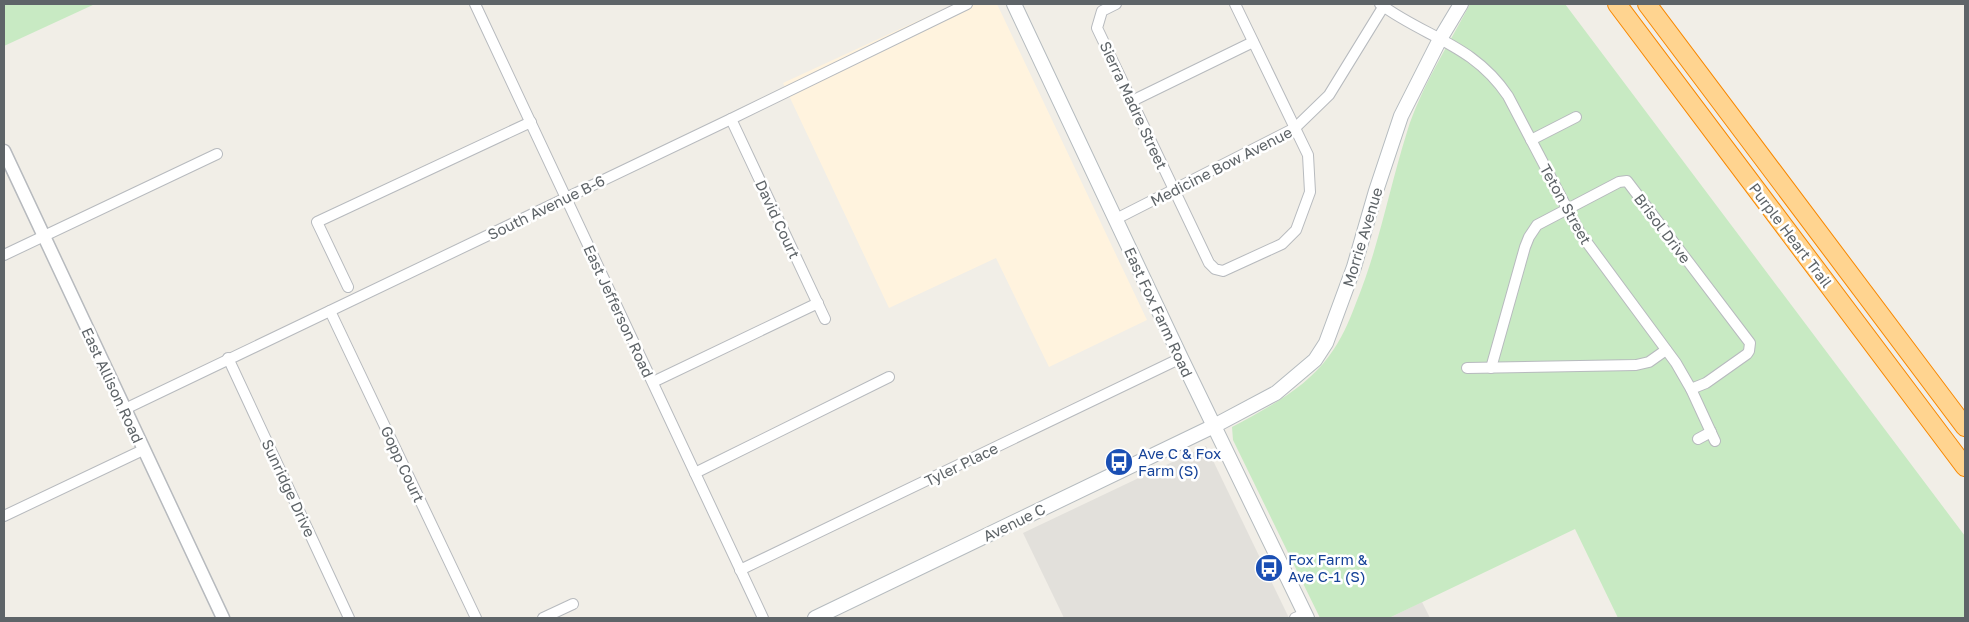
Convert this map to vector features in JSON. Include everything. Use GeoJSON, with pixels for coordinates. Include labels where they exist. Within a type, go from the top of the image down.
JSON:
{"type":"FeatureCollection","features":[{"type":"Feature","properties":{"kind":"highway","name":"Purple Heart Trail"},"geometry":{"type":"LineString","coordinates":[[1617,4],[1965,467]]}},
{"type":"Feature","properties":{"kind":"highway","name":"Purple Heart Trail"},"geometry":{"type":"LineString","coordinates":[[1647,4],[1965,427]]}},
{"type":"Feature","properties":{"kind":"main road","name":"East Fox Farm Road"},"geometry":{"type":"LineString","coordinates":[[1014,4],[1214,426],[1302,617]]}},
{"type":"Feature","properties":{"kind":"main road","name":"Morrie Avenue"},"geometry":{"type":"LineString","coordinates":[[1214,426],[1276,393],[1316,360],[1326,343],[1354,267],[1376,191],[1401,116],[1440,39],[1461,4]]}},
{"type":"Feature","properties":{"kind":"main road","name":"Avenue C"},"geometry":{"type":"LineString","coordinates":[[815,618],[1214,426]]}},
{"type":"Feature","properties":{"kind":"street","name":"East Jefferson Road"},"geometry":{"type":"LineString","coordinates":[[475,4],[763,618]]}},
{"type":"Feature","properties":{"kind":"street","name":"South Avenue B-6"},"geometry":{"type":"LineString","coordinates":[[125,409],[228,358],[731,120],[967,4]]}},
{"type":"Feature","properties":{"kind":"street","name":"Sierra Madre Street"},"geometry":{"type":"LineString","coordinates":[[1116,4],[1102,10],[1097,28],[1209,263],[1215,269],[1224,271],[1282,244],[1296,230],[1310,192],[1310,176],[1308,154],[1295,128]]}},
{"type":"Feature","properties":{"kind":"street"},"geometry":{"type":"LineString","coordinates":[[1235,4],[1295,128]]}},
{"type":"Feature","properties":{"kind":"street","name":"Medicine Bow Avenue"},"geometry":{"type":"LineString","coordinates":[[1116,219],[1295,128],[1329,95],[1383,5]]}},
{"type":"Feature","properties":{"kind":"street","name":"Teton Street"},"geometry":{"type":"LineString","coordinates":[[1383,5],[1472,57],[1500,84],[1566,209],[1588,245],[1666,350],[1691,389],[1713,437],[1698,438]]}},
{"type":"Feature","properties":{"kind":"street"},"geometry":{"type":"LineString","coordinates":[[1132,101],[1253,42]]}},
{"type":"Feature","properties":{"kind":"street"},"geometry":{"type":"LineString","coordinates":[[1531,140],[1576,117]]}},
{"type":"Feature","properties":{"kind":"street","name":"David Court"},"geometry":{"type":"LineString","coordinates":[[731,120],[825,319]]}},
{"type":"Feature","properties":{"kind":"street"},"geometry":{"type":"LineString","coordinates":[[348,287],[317,222],[531,122]]}},
{"type":"Feature","properties":{"kind":"street","name":"East Allison Road"},"geometry":{"type":"LineString","coordinates":[[4,151],[125,409],[142,450],[223,618]]}},
{"type":"Feature","properties":{"kind":"street"},"geometry":{"type":"LineString","coordinates":[[4,255],[217,154]]}},
{"type":"Feature","properties":{"kind":"street","name":"Brisol Drive"},"geometry":{"type":"LineString","coordinates":[[1491,368],[1493,355],[1529,237],[1537,225],[1618,182],[1627,181],[1750,344],[1747,354],[1706,383],[1691,389]]}},
{"type":"Feature","properties":{"kind":"street"},"geometry":{"type":"LineString","coordinates":[[653,382],[818,303]]}},
{"type":"Feature","properties":{"kind":"street","name":"Gopp Court"},"geometry":{"type":"LineString","coordinates":[[330,311],[476,618]]}},
{"type":"Feature","properties":{"kind":"street"},"geometry":{"type":"LineString","coordinates":[[1466,368],[1636,365],[1649,362],[1666,350]]}},
{"type":"Feature","properties":{"kind":"street","name":"Sunridge Drive"},"geometry":{"type":"LineString","coordinates":[[228,358],[349,618]]}},
{"type":"Feature","properties":{"kind":"street","name":"Tyler Place"},"geometry":{"type":"LineString","coordinates":[[740,570],[1181,358]]}},
{"type":"Feature","properties":{"kind":"street"},"geometry":{"type":"LineString","coordinates":[[695,473],[889,378]]}},
{"type":"Feature","properties":{"kind":"street"},"geometry":{"type":"LineString","coordinates":[[4,516],[142,450]]}},
{"type":"Feature","properties":{"kind":"street"},"geometry":{"type":"LineString","coordinates":[[542,618],[572,604]]}},
{"type":"Feature","properties":{"kind":"shaded area"},"geometry":{"type":"Polygon","coordinates":[[[954,4],[997,4],[1147,320],[1049,367],[996,258],[889,308],[783,83],[954,4]]]}},
{"type":"Feature","properties":{"kind":"shaded area"},"geometry":{"type":"Polygon","coordinates":[[[1206,446],[1289,618],[1064,618],[1023,533],[1206,446]]]}},
{"type":"Feature","properties":{"kind":"shaded area"},"geometry":{"type":"Polygon","coordinates":[[[1422,602],[1430,618],[1389,618],[1422,602]]]}},
{"type":"Feature","properties":{"kind":"green space"},"geometry":{"type":"Polygon","coordinates":[[[4,4],[95,4],[4,46],[4,4]]]}},
{"type":"Feature","properties":{"kind":"green space"},"geometry":{"type":"Polygon","coordinates":[[[1470,4],[1565,4],[1965,536],[1965,618],[1618,618],[1575,529],[1389,618],[1320,618],[1233,440],[1232,427],[1272,405],[1297,388],[1319,368],[1341,337],[1348,324],[1371,261],[1413,115],[1427,83],[1470,4]]]}},
{"type":"Feature","properties":{"kind":"place","name":"Ave C & Fox Farm (S)"},"geometry":{"type":"Point","coordinates":[1119,462]}},
{"type":"Feature","properties":{"kind":"place","name":"Fox Farm & Ave C-1 (S)"},"geometry":{"type":"Point","coordinates":[1269,568]}}]}
